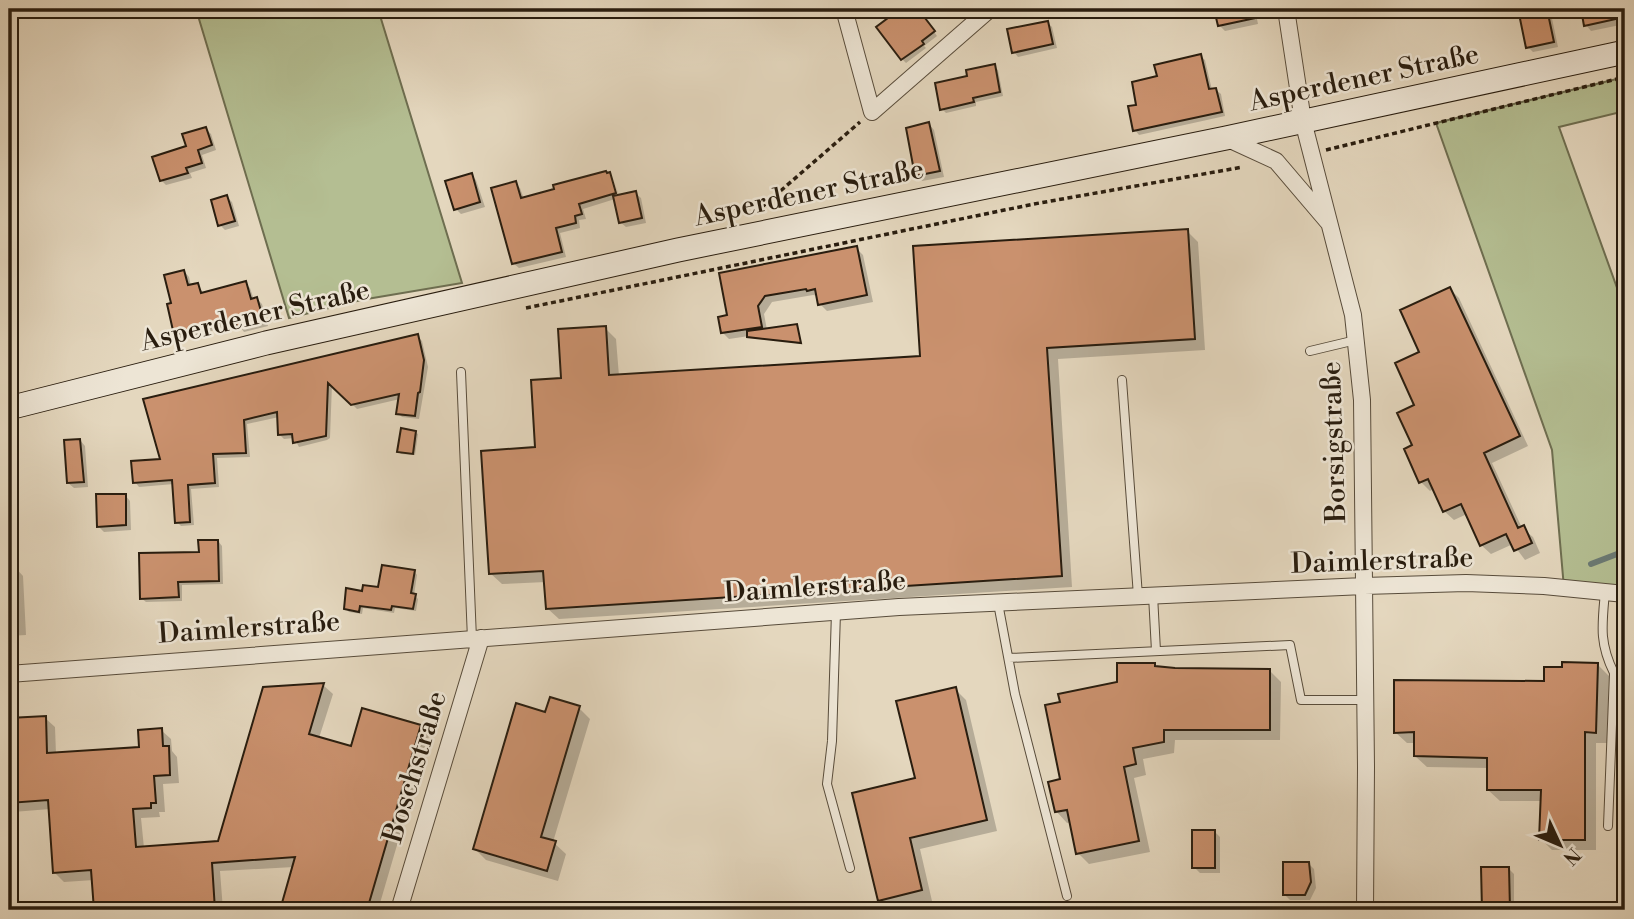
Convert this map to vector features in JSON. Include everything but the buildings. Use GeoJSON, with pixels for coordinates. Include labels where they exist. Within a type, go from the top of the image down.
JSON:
{"type":"FeatureCollection","features":[{"type":"Feature","properties":{"kind":"main road","name":"Asperdener Straße"},"geometry":{"type":"LineString","coordinates":[[9,408],[266,343],[735,239],[1226,138],[1625,51]]}},
{"type":"Feature","properties":{"kind":"street"},"geometry":{"type":"LineString","coordinates":[[844,9],[872,111],[990,9]]}},
{"type":"Feature","properties":{"kind":"street","name":"Borsigstraße"},"geometry":{"type":"LineString","coordinates":[[1286,9],[1303,121],[1353,315],[1362,400],[1366,700],[1365,910]]}},
{"type":"Feature","properties":{"kind":"street","name":"Borsigstraße"},"geometry":{"type":"LineString","coordinates":[[1226,138],[1276,161],[1331,226]]}},
{"type":"Feature","properties":{"kind":"street","name":"Daimlerstraße"},"geometry":{"type":"LineString","coordinates":[[9,674],[836,612],[998,603],[1466,583],[1544,586],[1625,594]]}},
{"type":"Feature","properties":{"kind":"street","name":"Boschstraße"},"geometry":{"type":"LineString","coordinates":[[399,910],[477,639]]}},
{"type":"Feature","properties":{"kind":"lane"},"geometry":{"type":"LineString","coordinates":[[1310,351],[1356,340]]}},
{"type":"Feature","properties":{"kind":"lane"},"geometry":{"type":"LineString","coordinates":[[461,372],[477,639]]}},
{"type":"Feature","properties":{"kind":"lane"},"geometry":{"type":"LineString","coordinates":[[1122,380],[1146,596],[1156,651]]}},
{"type":"Feature","properties":{"kind":"lane"},"geometry":{"type":"LineString","coordinates":[[1605,592],[1601,638],[1605,656],[1614,673],[1608,826]]}},
{"type":"Feature","properties":{"kind":"lane"},"geometry":{"type":"LineString","coordinates":[[998,603],[1015,694],[1067,896]]}},
{"type":"Feature","properties":{"kind":"lane"},"geometry":{"type":"LineString","coordinates":[[836,612],[832,741],[827,784],[850,868]]}},
{"type":"Feature","properties":{"kind":"lane"},"geometry":{"type":"LineString","coordinates":[[1009,659],[1290,645],[1301,700],[1366,700]]}},
{"type":"Feature","properties":{"kind":"path"},"geometry":{"type":"LineString","coordinates":[[1312,154],[1625,77]]}},
{"type":"Feature","properties":{"kind":"path"},"geometry":{"type":"LineString","coordinates":[[735,239],[743,223],[872,111]]}},
{"type":"Feature","properties":{"kind":"path"},"geometry":{"type":"LineString","coordinates":[[519,310],[1034,204],[1276,161]]}},
{"type":"Feature","properties":{"kind":"green space"},"geometry":{"type":"Polygon","coordinates":[[[196,9],[378,9],[462,283],[361,300],[289,318],[196,9]]]}},
{"type":"Feature","properties":{"kind":"green space"},"geometry":{"type":"Polygon","coordinates":[[[1625,77],[1625,111],[1559,127],[1625,310],[1625,594],[1564,588],[1552,450],[1436,123],[1625,77]]]}},
{"type":"Feature","properties":{"kind":"waterway"},"geometry":{"type":"LineString","coordinates":[[1591,564],[1625,551]]}}]}
